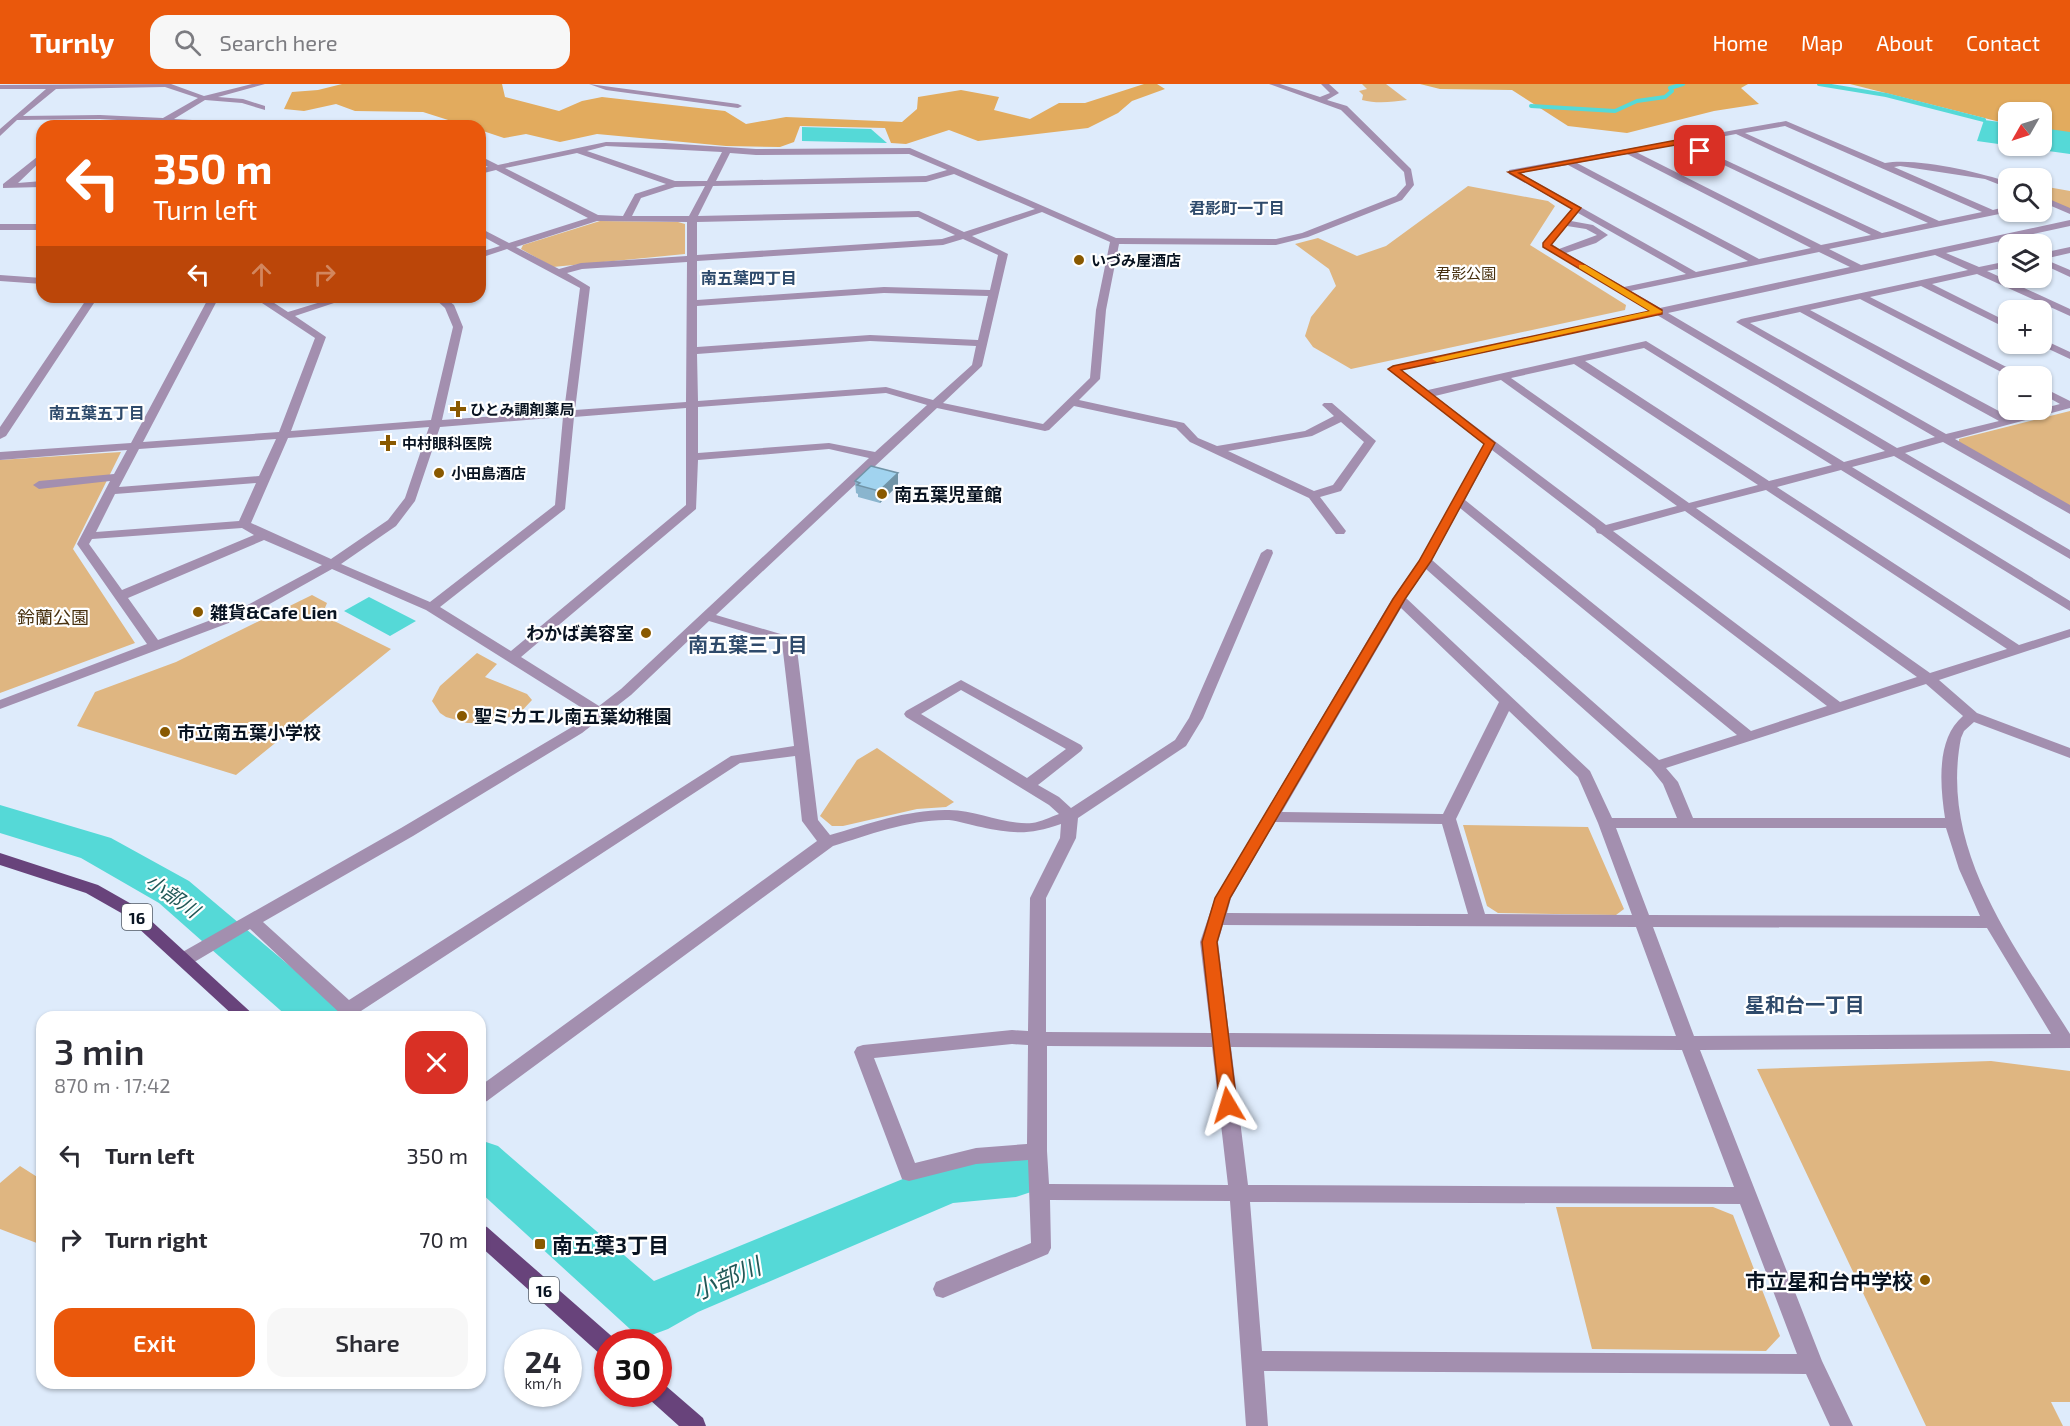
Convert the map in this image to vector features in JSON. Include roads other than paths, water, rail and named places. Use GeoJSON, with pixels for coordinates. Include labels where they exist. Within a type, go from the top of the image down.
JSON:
{"type":"FeatureCollection","features":[{"type":"Feature","properties":{"kind":"main road","name":"16"},"geometry":{"type":"LineString","coordinates":[[0,859],[92,889],[129,910],[241,1011]]}},
{"type":"Feature","properties":{"kind":"main road","name":"16"},"geometry":{"type":"LineString","coordinates":[[486,1238],[594,1335]]}},
{"type":"Feature","properties":{"kind":"main road"},"geometry":{"type":"LineString","coordinates":[[672,1405],[695,1426]]}},
{"type":"Feature","properties":{"kind":"street"},"geometry":{"type":"LineString","coordinates":[[226,84],[261,95]]}},
{"type":"Feature","properties":{"kind":"street"},"geometry":{"type":"LineString","coordinates":[[167,120],[204,98],[261,84]]}},
{"type":"Feature","properties":{"kind":"street"},"geometry":{"type":"LineString","coordinates":[[593,84],[606,88],[738,106]]}},
{"type":"Feature","properties":{"kind":"street"},"geometry":{"type":"LineString","coordinates":[[486,170],[606,144],[665,145],[727,151],[910,151],[1115,241],[1276,242],[1305,235],[1400,198],[1410,185],[1408,171],[1344,108],[1274,84]]}},
{"type":"Feature","properties":{"kind":"street"},"geometry":{"type":"LineString","coordinates":[[1321,100],[1335,93],[1325,84]]}},
{"type":"Feature","properties":{"kind":"street"},"geometry":{"type":"LineString","coordinates":[[0,134],[15,118],[56,85]]}},
{"type":"Feature","properties":{"kind":"street"},"geometry":{"type":"LineString","coordinates":[[0,87],[166,85],[204,98],[243,101],[262,108]]}},
{"type":"Feature","properties":{"kind":"street"},"geometry":{"type":"LineString","coordinates":[[15,118],[100,117],[149,120]]}},
{"type":"Feature","properties":{"kind":"street"},"geometry":{"type":"LineString","coordinates":[[1695,275],[1512,172],[1786,123],[1993,213]]}},
{"type":"Feature","properties":{"kind":"street"},"geometry":{"type":"LineString","coordinates":[[1737,132],[1938,224]]}},
{"type":"Feature","properties":{"kind":"street"},"geometry":{"type":"LineString","coordinates":[[1682,142],[1881,236]]}},
{"type":"Feature","properties":{"kind":"street"},"geometry":{"type":"LineString","coordinates":[[579,150],[674,184]]}},
{"type":"Feature","properties":{"kind":"street"},"geometry":{"type":"LineString","coordinates":[[513,657],[692,506],[693,457],[690,404],[692,219],[727,151]]}},
{"type":"Feature","properties":{"kind":"street"},"geometry":{"type":"LineString","coordinates":[[1627,152],[1859,268]]}},
{"type":"Feature","properties":{"kind":"street"},"geometry":{"type":"LineString","coordinates":[[4,186],[36,161]]}},
{"type":"Feature","properties":{"kind":"street"},"geometry":{"type":"LineString","coordinates":[[486,162],[596,218]]}},
{"type":"Feature","properties":{"kind":"street"},"geometry":{"type":"LineString","coordinates":[[1569,162],[1758,262]]}},
{"type":"Feature","properties":{"kind":"street"},"geometry":{"type":"LineString","coordinates":[[1884,166],[1900,163],[1988,177],[1998,181]]}},
{"type":"Feature","properties":{"kind":"street"},"geometry":{"type":"LineString","coordinates":[[626,218],[638,196],[674,184],[926,180],[954,171]]}},
{"type":"Feature","properties":{"kind":"street"},"geometry":{"type":"LineString","coordinates":[[4,186],[36,184]]}},
{"type":"Feature","properties":{"kind":"street"},"geometry":{"type":"LineString","coordinates":[[2052,204],[2070,211]]}},
{"type":"Feature","properties":{"kind":"street"},"geometry":{"type":"LineString","coordinates":[[1577,208],[1546,245],[2070,555]]}},
{"type":"Feature","properties":{"kind":"street"},"geometry":{"type":"LineString","coordinates":[[558,273],[582,266],[943,242],[1041,210]]}},
{"type":"Feature","properties":{"kind":"street"},"geometry":{"type":"LineString","coordinates":[[1623,290],[1998,212]]}},
{"type":"Feature","properties":{"kind":"street"},"geometry":{"type":"LineString","coordinates":[[185,959],[417,826],[600,713],[626,692],[876,456],[977,366],[1003,254],[919,214],[692,219],[596,218],[486,253]]}},
{"type":"Feature","properties":{"kind":"street"},"geometry":{"type":"LineString","coordinates":[[1559,253],[1568,246],[1589,242],[1604,235],[1585,225],[1564,223]]}},
{"type":"Feature","properties":{"kind":"street"},"geometry":{"type":"LineString","coordinates":[[1838,708],[1601,530],[1393,369],[2070,223]]}},
{"type":"Feature","properties":{"kind":"street"},"geometry":{"type":"LineString","coordinates":[[0,227],[36,227]]}},
{"type":"Feature","properties":{"kind":"street"},"geometry":{"type":"LineString","coordinates":[[431,607],[561,506],[569,414],[585,287],[486,234]]}},
{"type":"Feature","properties":{"kind":"street"},"geometry":{"type":"LineString","coordinates":[[0,456],[886,390],[934,404],[1045,428],[1095,379],[1108,265],[1115,241]]}},
{"type":"Feature","properties":{"kind":"street"},"geometry":{"type":"LineString","coordinates":[[2052,254],[2070,250]]}},
{"type":"Feature","properties":{"kind":"street"},"geometry":{"type":"LineString","coordinates":[[1937,252],[2070,313]]}},
{"type":"Feature","properties":{"kind":"street"},"geometry":{"type":"LineString","coordinates":[[1998,266],[1741,322],[2070,510]]}},
{"type":"Feature","properties":{"kind":"street"},"geometry":{"type":"LineString","coordinates":[[2052,266],[2070,274]]}},
{"type":"Feature","properties":{"kind":"street"},"geometry":{"type":"LineString","coordinates":[[0,278],[36,281]]}},
{"type":"Feature","properties":{"kind":"street"},"geometry":{"type":"LineString","coordinates":[[1923,283],[1998,321]]}},
{"type":"Feature","properties":{"kind":"street"},"geometry":{"type":"LineString","coordinates":[[692,303],[884,290],[993,293]]}},
{"type":"Feature","properties":{"kind":"street"},"geometry":{"type":"LineString","coordinates":[[1861,296],[1998,367]]}},
{"type":"Feature","properties":{"kind":"street"},"geometry":{"type":"LineString","coordinates":[[0,436],[89,303]]}},
{"type":"Feature","properties":{"kind":"street"},"geometry":{"type":"LineString","coordinates":[[155,646],[83,544],[211,303]]}},
{"type":"Feature","properties":{"kind":"street"},"geometry":{"type":"LineString","coordinates":[[244,524],[284,436],[321,337],[268,303]]}},
{"type":"Feature","properties":{"kind":"street"},"geometry":{"type":"LineString","coordinates":[[289,315],[328,303]]}},
{"type":"Feature","properties":{"kind":"street"},"geometry":{"type":"LineString","coordinates":[[0,705],[245,612],[332,564],[392,523],[411,498],[436,423],[458,327],[450,307],[445,303]]}},
{"type":"Feature","properties":{"kind":"street"},"geometry":{"type":"LineString","coordinates":[[1801,309],[2010,422]]}},
{"type":"Feature","properties":{"kind":"street"},"geometry":{"type":"LineString","coordinates":[[692,351],[870,338],[982,343]]}},
{"type":"Feature","properties":{"kind":"street"},"geometry":{"type":"LineString","coordinates":[[1426,394],[1646,344],[2070,607]]}},
{"type":"Feature","properties":{"kind":"street"},"geometry":{"type":"LineString","coordinates":[[2052,347],[2070,356]]}},
{"type":"Feature","properties":{"kind":"street"},"geometry":{"type":"LineString","coordinates":[[1576,360],[2018,650]]}},
{"type":"Feature","properties":{"kind":"street"},"geometry":{"type":"LineString","coordinates":[[1503,377],[1929,679],[1972,716],[2070,753]]}},
{"type":"Feature","properties":{"kind":"street"},"geometry":{"type":"LineString","coordinates":[[2052,395],[2070,405]]}},
{"type":"Feature","properties":{"kind":"street"},"geometry":{"type":"LineString","coordinates":[[1071,402],[1180,425],[1194,440],[1313,495],[1340,531]]}},
{"type":"Feature","properties":{"kind":"street"},"geometry":{"type":"LineString","coordinates":[[1313,495],[1337,488],[1370,441],[1328,405]]}},
{"type":"Feature","properties":{"kind":"street"},"geometry":{"type":"LineString","coordinates":[[1601,530],[2070,405]]}},
{"type":"Feature","properties":{"kind":"street"},"geometry":{"type":"LineString","coordinates":[[1214,450],[1308,434],[1342,417]]}},
{"type":"Feature","properties":{"kind":"street"},"geometry":{"type":"LineString","coordinates":[[1257,1426],[1239,1193],[1209,942],[1218,919],[1222,898],[1399,599],[1425,561],[1490,443]]}},
{"type":"Feature","properties":{"kind":"street"},"geometry":{"type":"LineString","coordinates":[[693,457],[829,446],[876,456]]}},
{"type":"Feature","properties":{"kind":"street"},"geometry":{"type":"LineString","coordinates":[[39,485],[118,477]]}},
{"type":"Feature","properties":{"kind":"street"},"geometry":{"type":"LineString","coordinates":[[111,491],[265,479]]}},
{"type":"Feature","properties":{"kind":"street"},"geometry":{"type":"LineString","coordinates":[[1458,500],[1748,736]]}},
{"type":"Feature","properties":{"kind":"street"},"geometry":{"type":"LineString","coordinates":[[87,536],[244,524],[264,535],[431,607],[600,713]]}},
{"type":"Feature","properties":{"kind":"street"},"geometry":{"type":"LineString","coordinates":[[120,596],[264,535]]}},
{"type":"Feature","properties":{"kind":"street"},"geometry":{"type":"LineString","coordinates":[[486,1092],[827,842],[876,827],[920,818],[950,815],[1002,826],[1033,828],[1070,816],[1181,743],[1196,718],[1267,553]]}},
{"type":"Feature","properties":{"kind":"street"},"geometry":{"type":"LineString","coordinates":[[1425,561],[1656,766],[1670,782],[1687,823]]}},
{"type":"Feature","properties":{"kind":"street"},"geometry":{"type":"LineString","coordinates":[[1399,599],[1586,775],[1812,1364],[1842,1426]]}},
{"type":"Feature","properties":{"kind":"street"},"geometry":{"type":"LineString","coordinates":[[706,616],[789,641],[810,821],[827,842]]}},
{"type":"Feature","properties":{"kind":"street"},"geometry":{"type":"LineString","coordinates":[[1656,766],[2070,633]]}},
{"type":"Feature","properties":{"kind":"street"},"geometry":{"type":"LineString","coordinates":[[1028,785],[1076,748],[961,684],[911,714],[1054,801],[1070,816]]}},
{"type":"Feature","properties":{"kind":"street"},"geometry":{"type":"LineString","coordinates":[[1479,921],[1448,819],[1507,701]]}},
{"type":"Feature","properties":{"kind":"street"},"geometry":{"type":"LineString","coordinates":[[1972,716],[1955,733],[1948,773],[1951,822],[1968,872],[1993,922],[2067,1041]]}},
{"type":"Feature","properties":{"kind":"street"},"geometry":{"type":"LineString","coordinates":[[357,1011],[736,759],[801,750]]}},
{"type":"Feature","properties":{"kind":"street"},"geometry":{"type":"LineString","coordinates":[[943,1289],[1041,1248],[1041,1192],[1037,1151],[1038,898],[1068,838],[1070,816]]}},
{"type":"Feature","properties":{"kind":"street"},"geometry":{"type":"LineString","coordinates":[[1270,817],[1448,819]]}},
{"type":"Feature","properties":{"kind":"street"},"geometry":{"type":"LineString","coordinates":[[1606,823],[1951,822]]}},
{"type":"Feature","properties":{"kind":"street"},"geometry":{"type":"LineString","coordinates":[[1218,919],[1993,922]]}},
{"type":"Feature","properties":{"kind":"street"},"geometry":{"type":"LineString","coordinates":[[252,921],[349,1011]]}},
{"type":"Feature","properties":{"kind":"street"},"geometry":{"type":"LineString","coordinates":[[1037,1151],[976,1156],[909,1173],[863,1052],[1012,1037],[1688,1043],[2067,1041]]}},
{"type":"Feature","properties":{"kind":"street"},"geometry":{"type":"LineString","coordinates":[[1041,1192],[1748,1196]]}},
{"type":"Feature","properties":{"kind":"street"},"geometry":{"type":"LineString","coordinates":[[1253,1361],[1812,1364]]}},
{"type":"Feature","properties":{"kind":"waterway"},"geometry":{"type":"LineString","coordinates":[[1531,106],[1615,111],[1637,101],[1665,97],[1672,91],[1670,88],[1683,84]]}},
{"type":"Feature","properties":{"kind":"waterway"},"geometry":{"type":"LineString","coordinates":[[1819,84],[1886,95],[1984,120]]}},
{"type":"Feature","properties":{"kind":"waterway","name":"小部川"},"geometry":{"type":"LineString","coordinates":[[0,819],[96,848],[174,892],[312,1011]]}},
{"type":"Feature","properties":{"kind":"waterway","name":"小部川"},"geometry":{"type":"LineString","coordinates":[[486,1166],[649,1311],[679,1295],[949,1182],[1016,1176]]}},
{"type":"Feature","properties":{"kind":"place","name":"いづみ屋酒店"},"geometry":{"type":"Point","coordinates":[1079,260]}},
{"type":"Feature","properties":{"kind":"place","name":"ひとみ調剤薬局"},"geometry":{"type":"Point","coordinates":[458,409]}},
{"type":"Feature","properties":{"kind":"place","name":"中村眼科医院"},"geometry":{"type":"Point","coordinates":[388,443]}},
{"type":"Feature","properties":{"kind":"place","name":"小田島酒店"},"geometry":{"type":"Point","coordinates":[439,473]}},
{"type":"Feature","properties":{"kind":"place","name":"南五葉児童館"},"geometry":{"type":"Point","coordinates":[882,494]}},
{"type":"Feature","properties":{"kind":"place","name":"雑貨&Cafe Lien"},"geometry":{"type":"Point","coordinates":[198,612]}},
{"type":"Feature","properties":{"kind":"place","name":"わかば美容室"},"geometry":{"type":"Point","coordinates":[646,633]}},
{"type":"Feature","properties":{"kind":"place","name":"聖ミカエル南五葉幼稚園"},"geometry":{"type":"Point","coordinates":[462,716]}},
{"type":"Feature","properties":{"kind":"place","name":"市立南五葉小学校"},"geometry":{"type":"Point","coordinates":[165,732]}},
{"type":"Feature","properties":{"kind":"place","name":"南五葉3丁目"},"geometry":{"type":"Point","coordinates":[540,1244]}},
{"type":"Feature","properties":{"kind":"place","name":"市立星和台中学校"},"geometry":{"type":"Point","coordinates":[1925,1280]}},
{"type":"Feature","properties":{"kind":"district","name":"君影町一丁目"},"geometry":{"type":"Point","coordinates":[1237,207]}},
{"type":"Feature","properties":{"kind":"district","name":"南五葉四丁目"},"geometry":{"type":"Point","coordinates":[749,277]}},
{"type":"Feature","properties":{"kind":"district","name":"南五葉五丁目"},"geometry":{"type":"Point","coordinates":[97,412]}},
{"type":"Feature","properties":{"kind":"district","name":"南五葉三丁目"},"geometry":{"type":"Point","coordinates":[748,644]}},
{"type":"Feature","properties":{"kind":"district","name":"星和台一丁目"},"geometry":{"type":"Point","coordinates":[1805,1004]}},
{"type":"Feature","properties":{"kind":"park label","name":"君影公園"},"geometry":{"type":"Point","coordinates":[1466,273]}},
{"type":"Feature","properties":{"kind":"park label","name":"鈴蘭公園"},"geometry":{"type":"Point","coordinates":[53,617]}}]}
